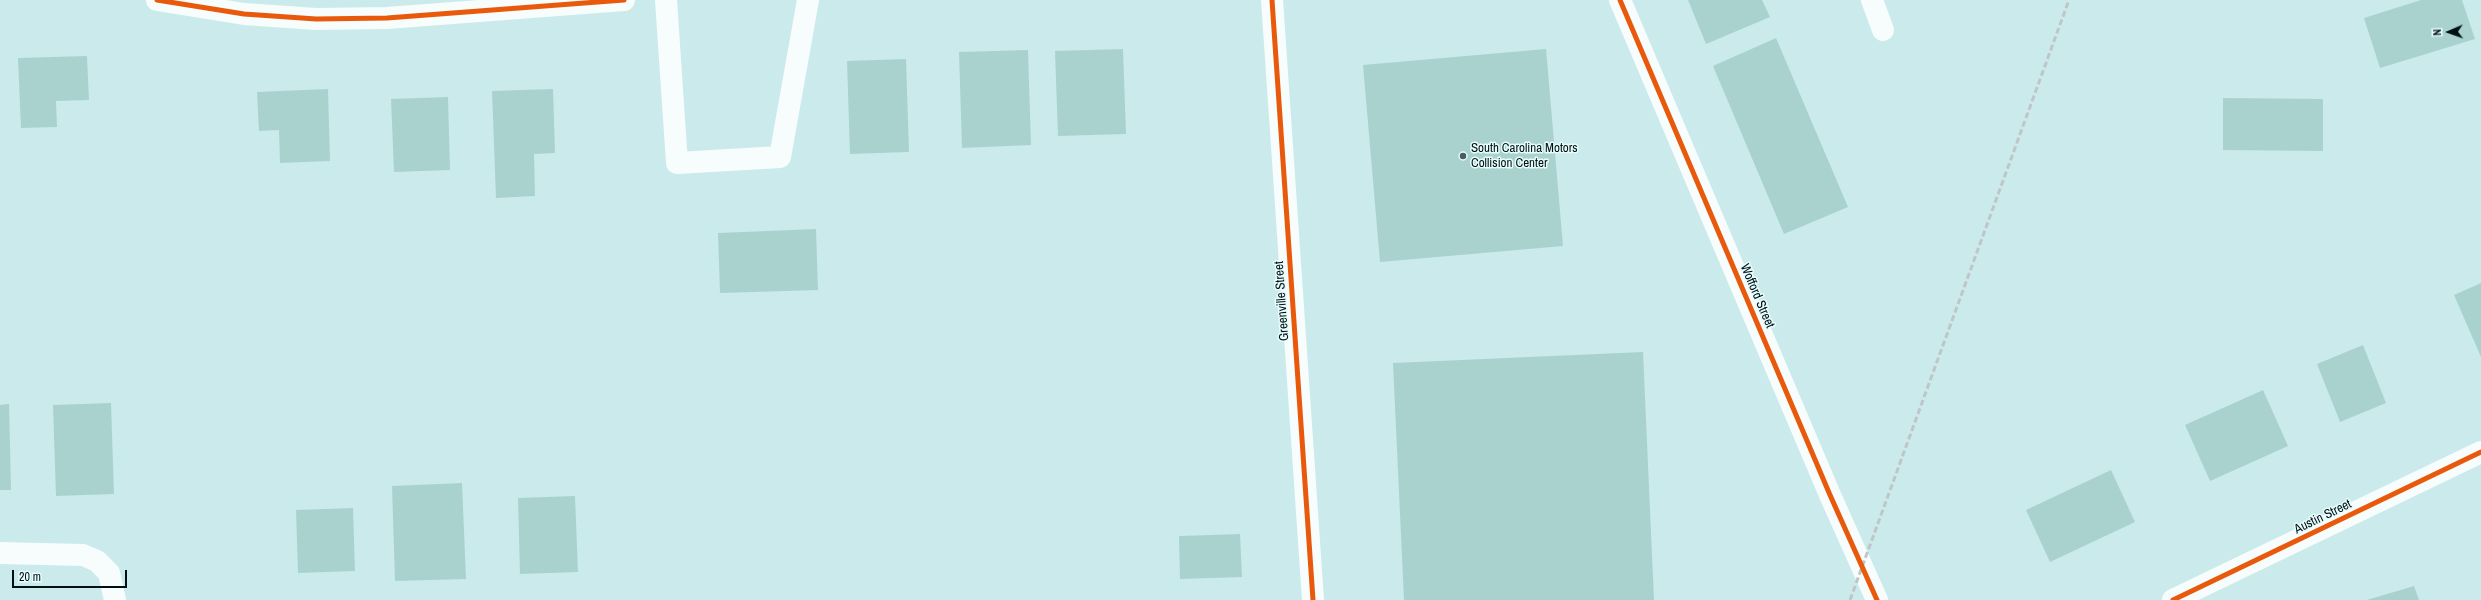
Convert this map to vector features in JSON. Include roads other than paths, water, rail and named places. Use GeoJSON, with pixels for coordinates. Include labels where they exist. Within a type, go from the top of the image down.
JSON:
{"type":"FeatureCollection","features":[{"type":"Feature","properties":{"kind":"street"},"geometry":{"type":"LineString","coordinates":[[157,0],[244,7],[316,19],[387,18],[624,0]]}},
{"type":"Feature","properties":{"kind":"street"},"geometry":{"type":"LineString","coordinates":[[666,0],[677,163],[780,157],[808,0]]}},
{"type":"Feature","properties":{"kind":"street","name":"Greenville Street"},"geometry":{"type":"LineString","coordinates":[[1272,0],[1313,600]]}},
{"type":"Feature","properties":{"kind":"street","name":"Wofford Street"},"geometry":{"type":"LineString","coordinates":[[1620,0],[1876,600]]}},
{"type":"Feature","properties":{"kind":"street"},"geometry":{"type":"LineString","coordinates":[[1872,0],[1883,30]]}},
{"type":"Feature","properties":{"kind":"street","name":"Austin Street"},"geometry":{"type":"LineString","coordinates":[[2173,600],[2481,452]]}},
{"type":"Feature","properties":{"kind":"street"},"geometry":{"type":"LineString","coordinates":[[0,553],[83,555],[97,561],[109,572],[115,600]]}},
{"type":"Feature","properties":{"kind":"railway"},"geometry":{"type":"LineString","coordinates":[[1850,600],[2069,0]]}},
{"type":"Feature","properties":{"kind":"place","name":"South Carolina Motors Collision Center"},"geometry":{"type":"Point","coordinates":[1463,156]}}]}
